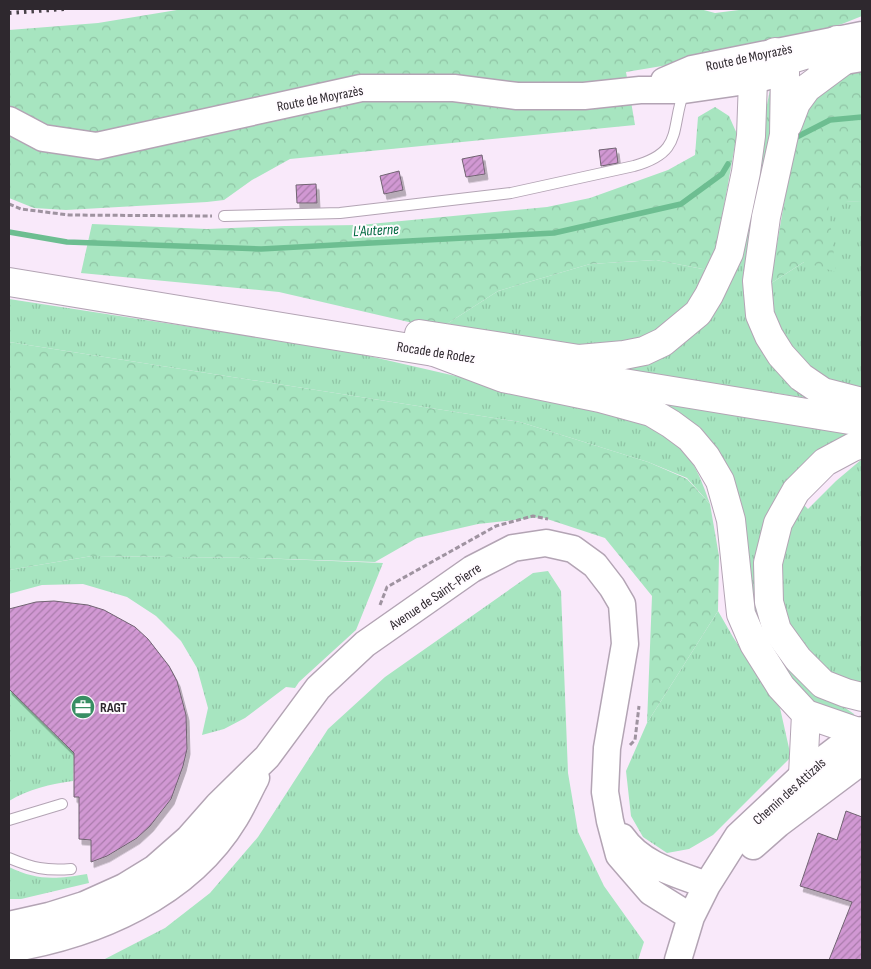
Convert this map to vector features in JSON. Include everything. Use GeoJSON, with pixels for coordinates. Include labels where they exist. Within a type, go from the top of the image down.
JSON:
{"type":"FeatureCollection","features":[{"type":"Feature","properties":{"kind":"main road"},"geometry":{"type":"LineString","coordinates":[[258,323],[281,311],[579,359],[624,355],[644,351],[663,342],[698,314],[729,253],[748,163],[751,136],[752,80],[763,68],[780,62],[821,50],[851,49]]}},
{"type":"Feature","properties":{"kind":"main road"},"geometry":{"type":"LineString","coordinates":[[851,49],[808,88],[796,102],[784,135],[766,217],[757,281],[760,315],[769,336],[781,355],[801,377],[824,392],[862,402]]}},
{"type":"Feature","properties":{"kind":"main road"},"geometry":{"type":"LineString","coordinates":[[780,62],[784,135]]}},
{"type":"Feature","properties":{"kind":"main road","name":"Rocade de Rodez"},"geometry":{"type":"LineString","coordinates":[[9,282],[862,422]]}},
{"type":"Feature","properties":{"kind":"main road"},"geometry":{"type":"LineString","coordinates":[[434,352],[503,378],[600,398],[651,412],[690,438],[706,457],[720,481],[727,501],[741,614],[754,644],[781,687],[806,714],[859,716]]}},
{"type":"Feature","properties":{"kind":"main road"},"geometry":{"type":"LineString","coordinates":[[859,716],[798,659],[777,630],[769,602],[768,563],[778,523],[796,491],[825,462],[853,446],[862,444]]}},
{"type":"Feature","properties":{"kind":"main road"},"geometry":{"type":"LineString","coordinates":[[803,775],[806,714]]}},
{"type":"Feature","properties":{"kind":"street","name":"Route de Moyrazès"},"geometry":{"type":"LineString","coordinates":[[640,90],[692,69],[780,62]]}},
{"type":"Feature","properties":{"kind":"street","name":"Route de Moyrazès"},"geometry":{"type":"LineString","coordinates":[[9,120],[44,138],[97,146],[361,88],[454,88],[517,96],[584,96],[640,90],[684,90],[752,80]]}},
{"type":"Feature","properties":{"kind":"street","name":"Avenue de Saint-Pierre"},"geometry":{"type":"LineString","coordinates":[[20,930],[49,916],[84,905],[124,888],[155,868],[188,839],[218,805],[267,757],[318,688],[366,644],[472,569],[514,548],[546,543],[573,549],[595,565],[622,604],[625,644],[607,748],[606,792],[610,821],[619,855],[652,892],[692,917]]}},
{"type":"Feature","properties":{"kind":"street","name":"Chemin des Attizals"},"geometry":{"type":"LineString","coordinates":[[692,917],[707,885],[738,836],[803,775],[859,716]]}},
{"type":"Feature","properties":{"kind":"street","name":"Avenue de Saint-Pierre"},"geometry":{"type":"LineString","coordinates":[[9,949],[75,933],[116,918],[146,902],[178,881],[210,851],[235,819],[267,757]]}},
{"type":"Feature","properties":{"kind":"street","name":"Chemin des Attizals"},"geometry":{"type":"LineString","coordinates":[[724,860],[743,854],[778,824],[862,761]]}},
{"type":"Feature","properties":{"kind":"street","name":"Avenue de Saint-Pierre"},"geometry":{"type":"LineString","coordinates":[[610,821],[630,848],[664,870],[707,885]]}},
{"type":"Feature","properties":{"kind":"street"},"geometry":{"type":"LineString","coordinates":[[678,960],[692,917]]}},
{"type":"Feature","properties":{"kind":"lane"},"geometry":{"type":"LineString","coordinates":[[224,216],[340,213],[511,193],[651,162],[664,152],[673,140],[680,100],[684,90]]}},
{"type":"Feature","properties":{"kind":"lane"},"geometry":{"type":"LineString","coordinates":[[9,820],[62,804]]}},
{"type":"Feature","properties":{"kind":"lane"},"geometry":{"type":"LineString","coordinates":[[9,858],[31,867],[56,870],[71,869]]}},
{"type":"Feature","properties":{"kind":"lane"},"geometry":{"type":"LineString","coordinates":[[46,926],[84,905]]}},
{"type":"Feature","properties":{"kind":"lane"},"geometry":{"type":"LineString","coordinates":[[9,939],[20,930]]}},
{"type":"Feature","properties":{"kind":"path"},"geometry":{"type":"LineString","coordinates":[[9,204],[21,209],[69,215],[224,216]]}},
{"type":"Feature","properties":{"kind":"path"},"geometry":{"type":"LineString","coordinates":[[378,611],[387,587],[496,526],[533,516],[550,520]]}},
{"type":"Feature","properties":{"kind":"path"},"geometry":{"type":"LineString","coordinates":[[629,746],[635,740],[639,703]]}},
{"type":"Feature","properties":{"kind":"green space"},"geometry":{"type":"Polygon","coordinates":[[[183,9],[700,9],[715,13],[747,9],[862,9],[862,16],[842,24],[710,58],[626,72],[635,125],[290,159],[252,180],[224,200],[207,202],[66,210],[34,208],[9,198],[9,30],[98,23],[183,9]]]}},
{"type":"Feature","properties":{"kind":"green space"},"geometry":{"type":"Polygon","coordinates":[[[862,68],[862,201],[828,203],[836,272],[804,262],[770,284],[798,123],[810,90],[862,68]]]}},
{"type":"Feature","properties":{"kind":"green space"},"geometry":{"type":"Polygon","coordinates":[[[771,85],[780,86],[748,282],[814,399],[622,370],[622,367],[682,339],[761,134],[771,85]]]}},
{"type":"Feature","properties":{"kind":"green space"},"geometry":{"type":"Polygon","coordinates":[[[715,107],[729,116],[737,134],[717,245],[708,270],[656,260],[590,264],[498,291],[439,329],[279,292],[81,273],[92,224],[207,229],[360,225],[547,207],[590,198],[668,170],[695,155],[698,117],[715,107]]]}},
{"type":"Feature","properties":{"kind":"green space"},"geometry":{"type":"Polygon","coordinates":[[[862,201],[862,393],[810,373],[774,325],[770,284],[804,262],[828,202],[862,201]]]}},
{"type":"Feature","properties":{"kind":"green space"},"geometry":{"type":"Polygon","coordinates":[[[656,260],[708,270],[699,288],[675,319],[634,344],[588,348],[439,329],[498,291],[590,264],[656,260]]]}},
{"type":"Feature","properties":{"kind":"green space"},"geometry":{"type":"Polygon","coordinates":[[[9,299],[347,351],[620,414],[655,429],[668,437],[688,456],[703,484],[710,504],[687,478],[648,462],[520,422],[9,342],[9,299]]]}},
{"type":"Feature","properties":{"kind":"green space"},"geometry":{"type":"Polygon","coordinates":[[[9,342],[520,422],[648,462],[687,479],[710,504],[719,556],[718,611],[647,723],[652,596],[605,538],[541,517],[478,524],[417,538],[375,562],[92,556],[9,570],[9,342]]]}},
{"type":"Feature","properties":{"kind":"green space"},"geometry":{"type":"Polygon","coordinates":[[[654,400],[857,435],[818,457],[761,560],[804,679],[854,714],[856,722],[824,710],[791,685],[753,620],[739,524],[654,400]]]}},
{"type":"Feature","properties":{"kind":"green space"},"geometry":{"type":"Polygon","coordinates":[[[862,459],[862,685],[836,678],[816,662],[787,624],[781,592],[780,561],[800,501],[808,509],[836,481],[862,459]]]}},
{"type":"Feature","properties":{"kind":"green space"},"geometry":{"type":"Polygon","coordinates":[[[92,556],[256,558],[383,563],[356,630],[299,682],[295,688],[286,687],[245,718],[224,729],[202,735],[208,708],[197,668],[181,641],[156,616],[127,597],[83,584],[42,585],[9,594],[9,570],[92,556]]]}},
{"type":"Feature","properties":{"kind":"green space"},"geometry":{"type":"Polygon","coordinates":[[[548,571],[561,591],[568,773],[578,832],[604,886],[644,942],[638,960],[103,960],[165,928],[210,893],[258,837],[328,729],[385,677],[533,573],[548,571]]]}},
{"type":"Feature","properties":{"kind":"green space"},"geometry":{"type":"Polygon","coordinates":[[[718,611],[780,708],[791,757],[713,835],[689,849],[667,853],[643,837],[631,816],[626,771],[647,723],[718,611]]]}},
{"type":"Feature","properties":{"kind":"green space"},"geometry":{"type":"Polygon","coordinates":[[[9,689],[74,753],[73,781],[24,793],[9,801],[9,689]]]}},
{"type":"Feature","properties":{"kind":"green space"},"geometry":{"type":"Polygon","coordinates":[[[9,867],[29,875],[47,878],[87,874],[89,883],[21,899],[9,899],[9,867]]]}},
{"type":"Feature","properties":{"kind":"building"},"geometry":{"type":"Polygon","coordinates":[[[616,148],[618,163],[601,166],[599,150],[616,148]]]}},
{"type":"Feature","properties":{"kind":"building"},"geometry":{"type":"Polygon","coordinates":[[[482,155],[485,174],[466,177],[462,159],[482,155]]]}},
{"type":"Feature","properties":{"kind":"building"},"geometry":{"type":"Polygon","coordinates":[[[399,171],[403,190],[384,194],[380,176],[399,171]]]}},
{"type":"Feature","properties":{"kind":"building"},"geometry":{"type":"Polygon","coordinates":[[[316,184],[317,203],[297,203],[296,185],[316,184]]]}},
{"type":"Feature","properties":{"kind":"building"},"geometry":{"type":"Polygon","coordinates":[[[54,601],[88,605],[104,610],[135,627],[148,639],[169,666],[177,681],[186,715],[187,749],[171,799],[150,826],[137,838],[107,856],[91,862],[91,840],[79,839],[79,797],[74,797],[74,753],[9,689],[9,609],[36,602],[54,601]]]}},
{"type":"Feature","properties":{"kind":"building"},"geometry":{"type":"Polygon","coordinates":[[[846,811],[862,817],[862,960],[829,960],[852,902],[800,886],[818,833],[837,840],[846,811]]]}},
{"type":"Feature","properties":{"kind":"waterway","name":"L'Auterne"},"geometry":{"type":"LineString","coordinates":[[791,140],[830,120],[862,117]]}},
{"type":"Feature","properties":{"kind":"waterway","name":"L'Auterne"},"geometry":{"type":"LineString","coordinates":[[9,232],[67,242],[261,249],[554,233],[681,204],[722,174],[728,164]]}},
{"type":"Feature","properties":{"kind":"railway"},"geometry":{"type":"LineString","coordinates":[[9,13],[65,9]]}},
{"type":"Feature","properties":{"kind":"place","name":"RAGT"},"geometry":{"type":"Point","coordinates":[83,707]}}]}
